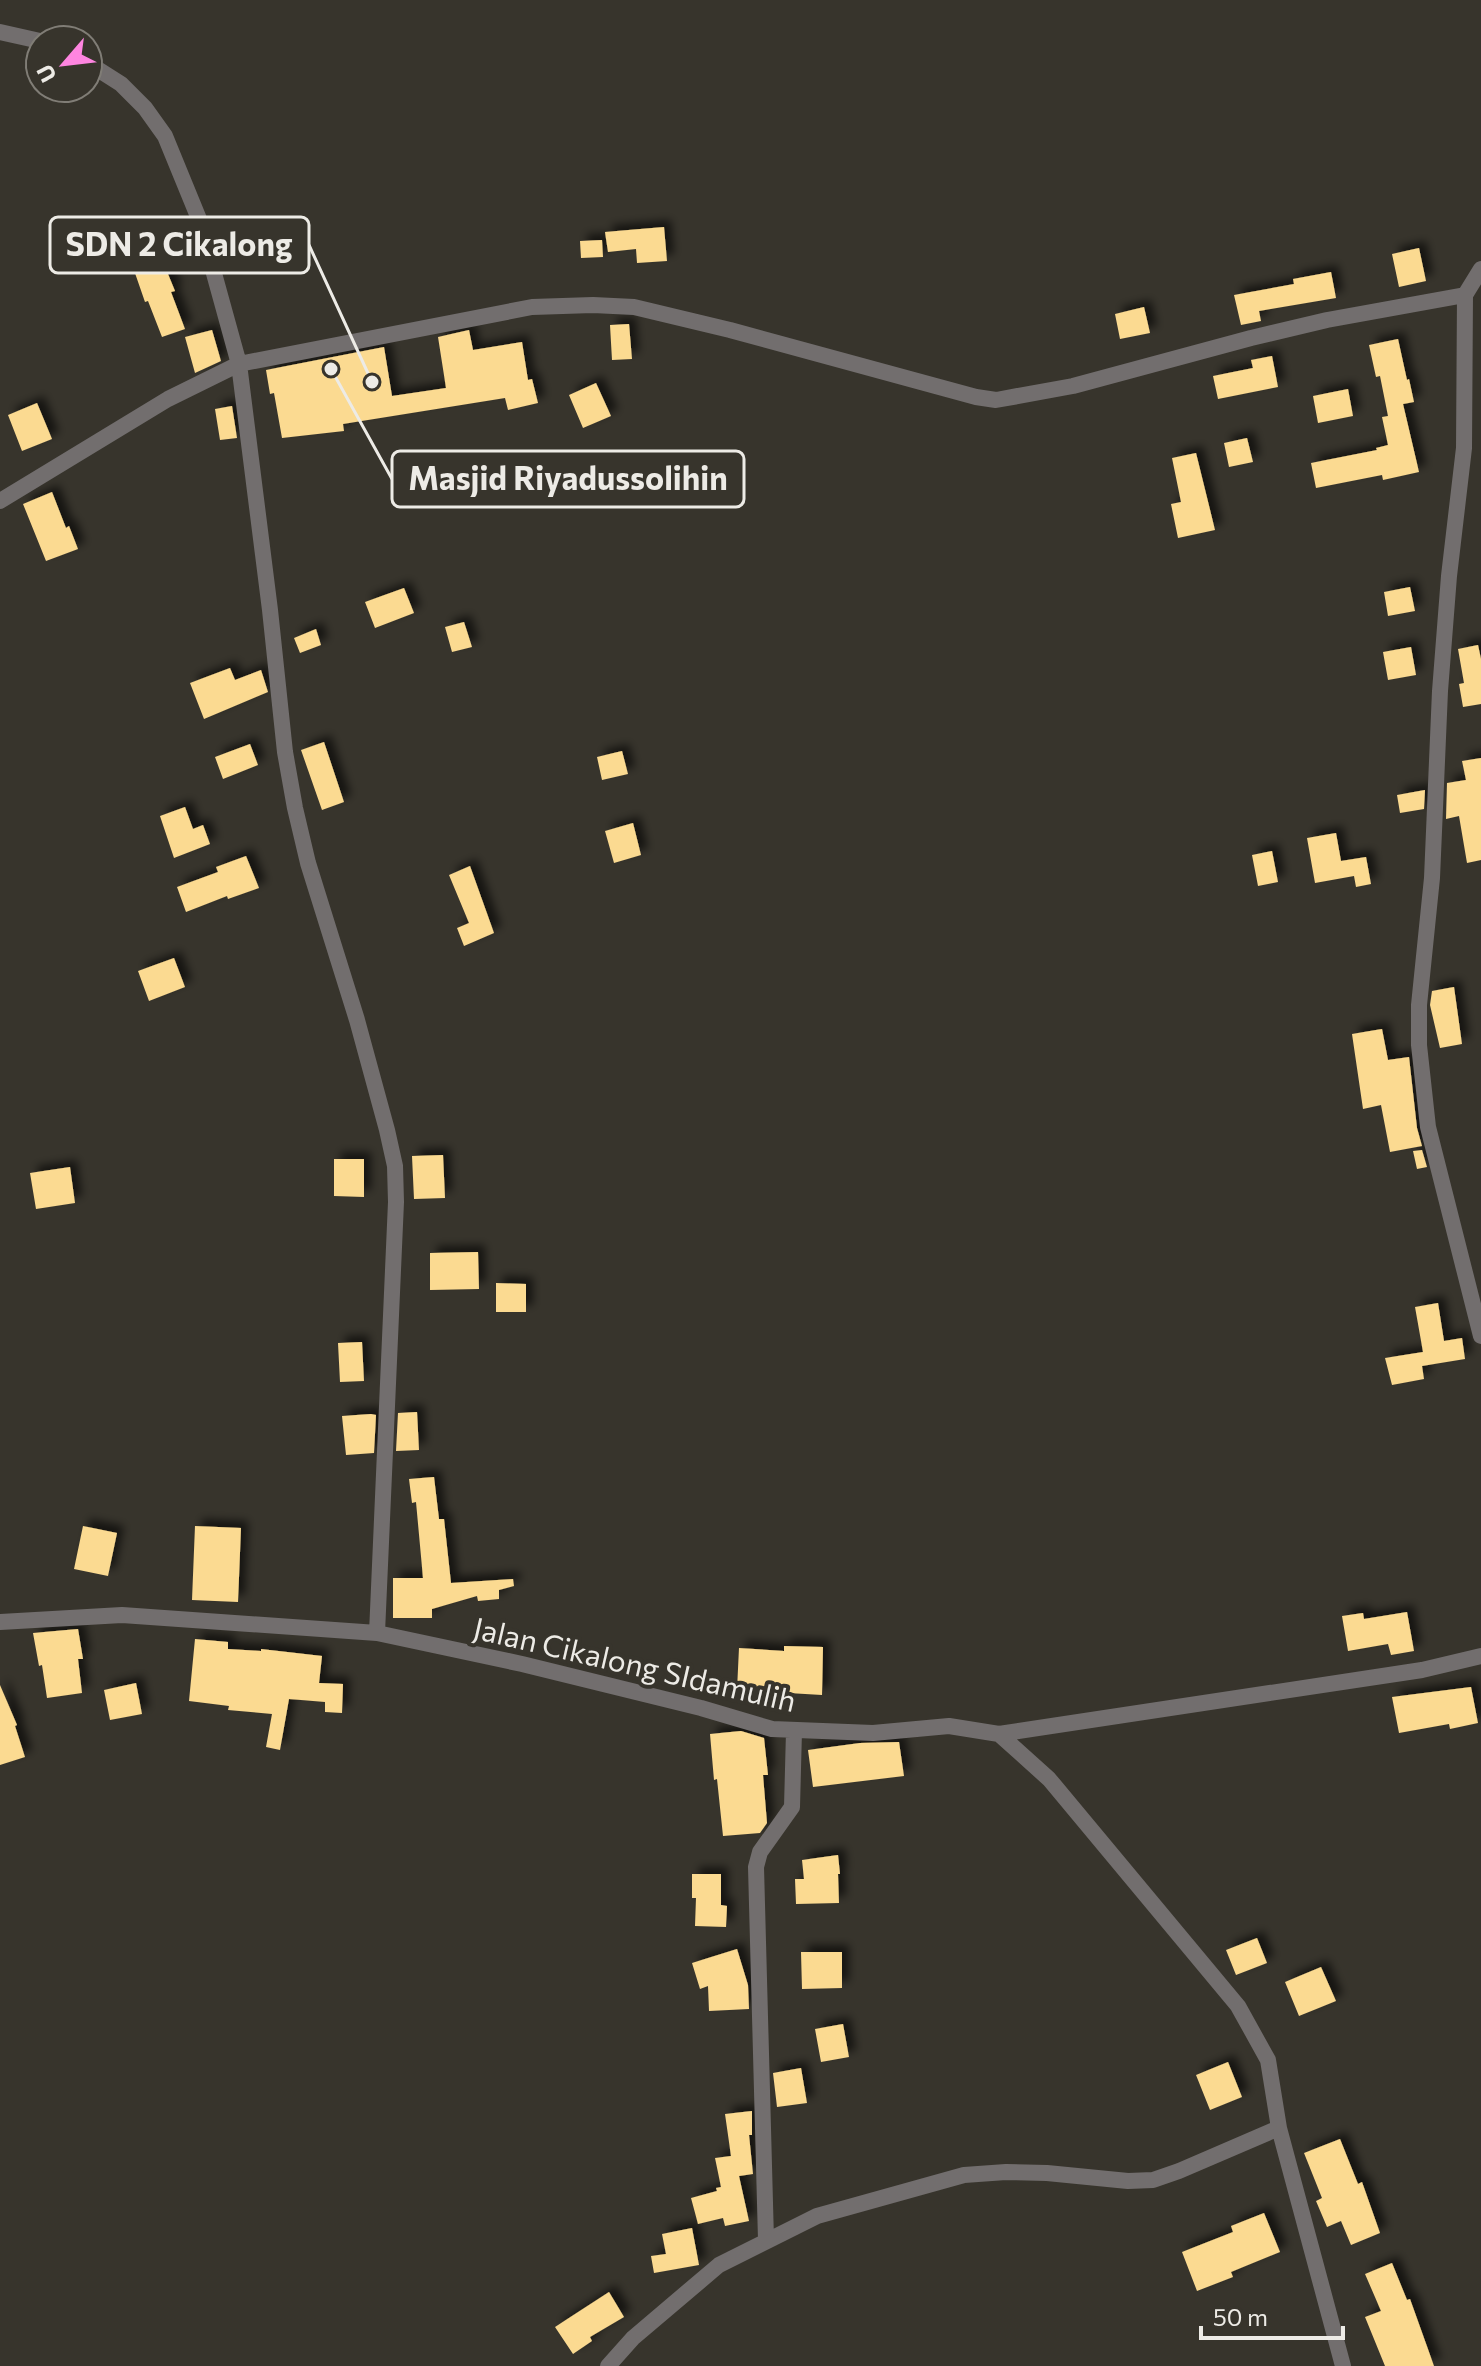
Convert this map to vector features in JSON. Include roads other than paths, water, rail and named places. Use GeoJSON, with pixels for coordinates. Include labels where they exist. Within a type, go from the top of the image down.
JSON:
{"type":"FeatureCollection","features":[{"type":"Feature","properties":{"kind":"street"},"geometry":{"type":"LineString","coordinates":[[0,32],[24,37]]}},
{"type":"Feature","properties":{"kind":"street"},"geometry":{"type":"LineString","coordinates":[[104,73],[121,84],[145,108],[165,136],[199,219],[239,364],[267,579],[285,752],[295,808],[308,863],[357,1020],[395,1166],[377,1633]]}},
{"type":"Feature","properties":{"kind":"street"},"geometry":{"type":"LineString","coordinates":[[1481,269],[1465,295],[1464,448],[1449,576],[1440,691],[1432,878],[1419,1005],[1419,1045],[1428,1127],[1481,1336]]}},
{"type":"Feature","properties":{"kind":"street"},"geometry":{"type":"LineString","coordinates":[[0,501],[168,399],[239,364],[532,307],[634,307],[996,400],[1073,386],[1327,320],[1465,295]]}},
{"type":"Feature","properties":{"kind":"street","name":"Jalan Cikalong SIdamulih"},"geometry":{"type":"LineString","coordinates":[[0,1622],[122,1615],[377,1633],[537,1667],[772,1729],[873,1733],[949,1726],[999,1734],[1422,1670],[1481,1656]]}},
{"type":"Feature","properties":{"kind":"street"},"geometry":{"type":"LineString","coordinates":[[766,2240],[756,1876],[760,1852],[792,1807],[794,1731]]}},
{"type":"Feature","properties":{"kind":"street"},"geometry":{"type":"LineString","coordinates":[[999,1734],[1049,1779],[1238,2006],[1268,2060],[1279,2128],[1343,2366]]}},
{"type":"Feature","properties":{"kind":"street"},"geometry":{"type":"LineString","coordinates":[[608,2366],[633,2338],[719,2265],[817,2216],[964,2175],[1033,2172],[1128,2181],[1153,2180],[1279,2128]]}},
{"type":"Feature","properties":{"kind":"place","name":"Masjid Riyadussolihin"},"geometry":{"type":"Point","coordinates":[331,369]}},
{"type":"Feature","properties":{"kind":"place","name":"SDN 2 Cikalong"},"geometry":{"type":"Point","coordinates":[372,382]}}]}
